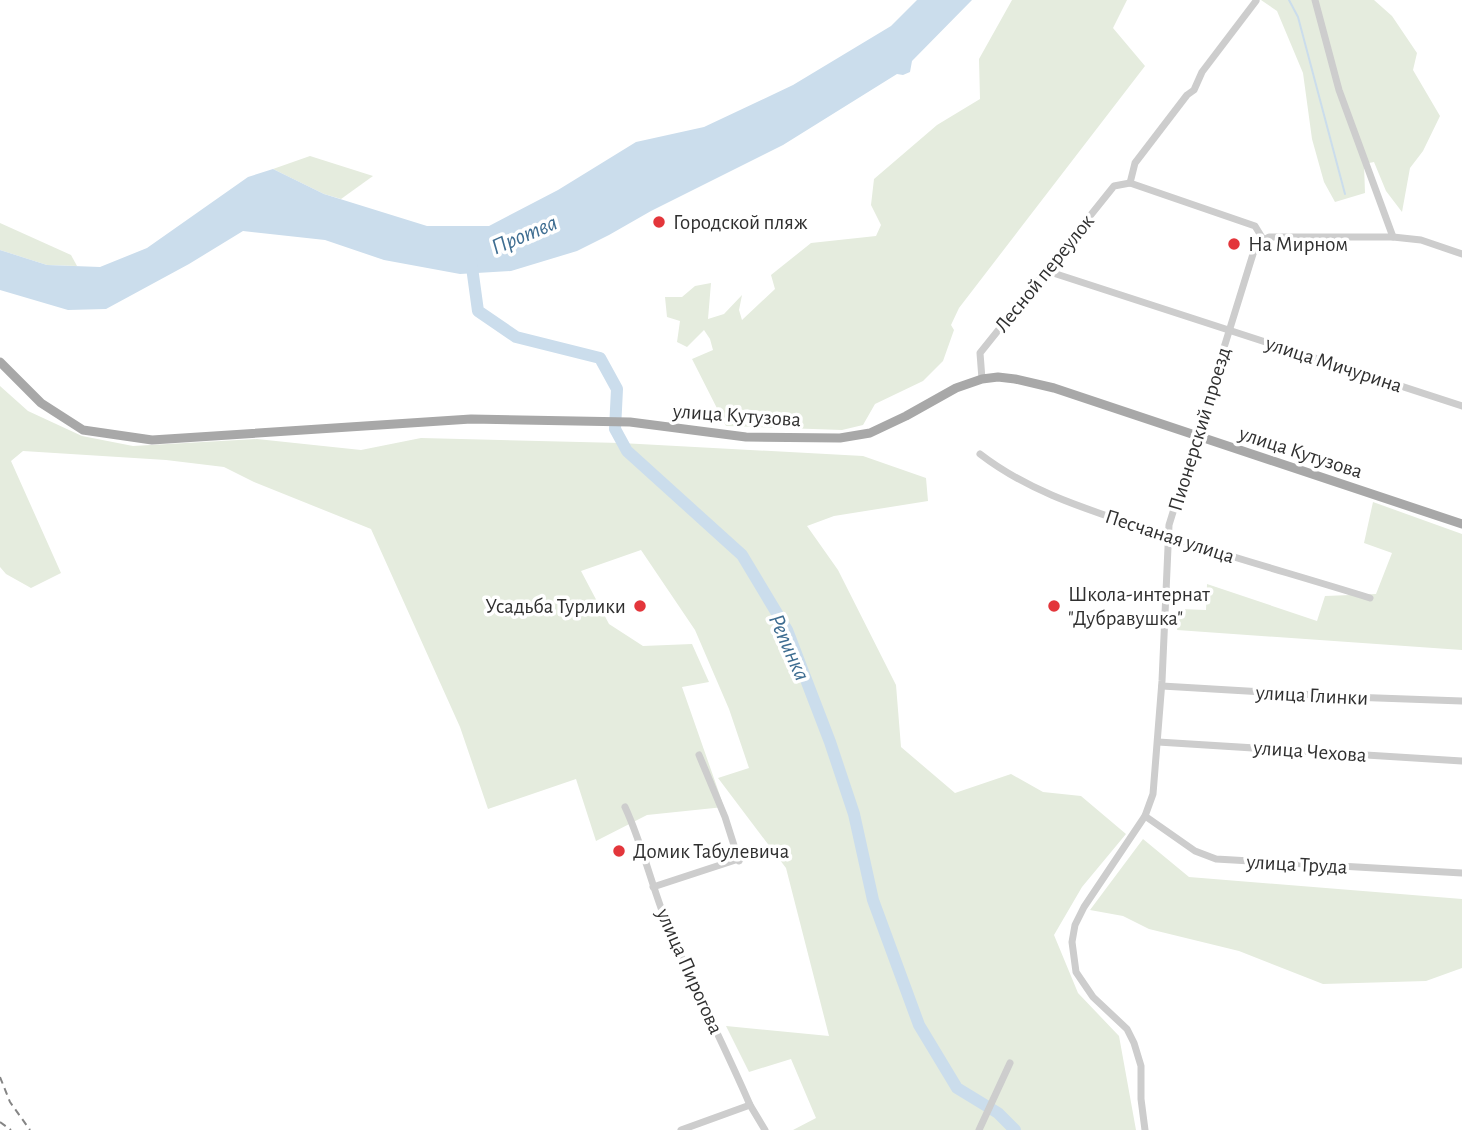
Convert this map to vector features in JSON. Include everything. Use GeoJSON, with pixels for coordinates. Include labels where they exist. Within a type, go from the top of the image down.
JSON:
{"type":"FeatureCollection","features":[{"type":"Feature","properties":{"kind":"main road","name":"улица Кутузова"},"geometry":{"type":"LineString","coordinates":[[0,362],[40,403],[83,430],[152,440],[459,419],[624,422],[746,437],[840,439],[870,433],[956,388],[982,379],[998,377],[1054,388],[1462,524]]}},
{"type":"Feature","properties":{"kind":"street"},"geometry":{"type":"LineString","coordinates":[[1315,0],[1339,90],[1393,237]]}},
{"type":"Feature","properties":{"kind":"street"},"geometry":{"type":"LineString","coordinates":[[1256,1],[1202,72],[1194,90],[1187,95],[1142,152],[1135,163],[1130,183],[1255,226],[1263,239],[1393,237],[1421,240],[1462,254]]}},
{"type":"Feature","properties":{"kind":"street","name":"Лесной переулок"},"geometry":{"type":"LineString","coordinates":[[982,379],[980,353],[1114,186],[1130,183]]}},
{"type":"Feature","properties":{"kind":"street","name":"Пионерский проезд"},"geometry":{"type":"LineString","coordinates":[[1145,1130],[1141,1066],[1134,1043],[1128,1029],[1093,997],[1076,972],[1072,942],[1075,926],[1084,906],[1145,816],[1153,794],[1172,510],[1253,254],[1263,239]]}},
{"type":"Feature","properties":{"kind":"street","name":"улица Мичурина"},"geometry":{"type":"LineString","coordinates":[[1047,271],[1462,406]]}},
{"type":"Feature","properties":{"kind":"street","name":"Песчаная улица"},"geometry":{"type":"LineString","coordinates":[[980,454],[1004,472],[1062,501],[1169,537],[1370,598]]}},
{"type":"Feature","properties":{"kind":"street","name":"улица Глинки"},"geometry":{"type":"LineString","coordinates":[[1162,686],[1462,701]]}},
{"type":"Feature","properties":{"kind":"street","name":"улица Чехова"},"geometry":{"type":"LineString","coordinates":[[1158,742],[1462,761]]}},
{"type":"Feature","properties":{"kind":"street"},"geometry":{"type":"LineString","coordinates":[[699,755],[739,861]]}},
{"type":"Feature","properties":{"kind":"street","name":"улица Пирогова"},"geometry":{"type":"LineString","coordinates":[[625,807],[640,840],[653,887],[671,933],[750,1105],[765,1130]]}},
{"type":"Feature","properties":{"kind":"street","name":"улица Труда"},"geometry":{"type":"LineString","coordinates":[[1145,816],[1195,851],[1216,859],[1462,873]]}},
{"type":"Feature","properties":{"kind":"street"},"geometry":{"type":"LineString","coordinates":[[653,887],[766,850]]}},
{"type":"Feature","properties":{"kind":"street"},"geometry":{"type":"LineString","coordinates":[[979,1130],[1010,1063]]}},
{"type":"Feature","properties":{"kind":"street"},"geometry":{"type":"LineString","coordinates":[[681,1130],[750,1105]]}},
{"type":"Feature","properties":{"kind":"shaded area"},"geometry":{"type":"Polygon","coordinates":[[[1012,0],[1127,0],[1113,28],[1145,66],[959,308],[951,325],[954,330],[943,361],[923,381],[875,404],[863,425],[842,430],[726,426],[692,359],[713,350],[710,339],[704,330],[687,347],[677,342],[680,321],[667,317],[665,297],[682,297],[695,286],[711,283],[708,319],[724,314],[742,295],[739,310],[742,320],[775,289],[771,275],[811,243],[876,236],[881,225],[871,205],[874,179],[937,125],[980,99],[979,59],[1012,0]]]}},
{"type":"Feature","properties":{"kind":"shaded area"},"geometry":{"type":"Polygon","coordinates":[[[1261,0],[1374,0],[1392,16],[1417,53],[1413,70],[1440,116],[1423,151],[1410,168],[1402,212],[1386,191],[1374,162],[1364,164],[1365,193],[1335,202],[1324,182],[1312,139],[1303,73],[1277,11],[1261,0]]]}},
{"type":"Feature","properties":{"kind":"shaded area"},"geometry":{"type":"Polygon","coordinates":[[[310,156],[373,176],[341,199],[324,194],[273,169],[310,156]]]}},
{"type":"Feature","properties":{"kind":"shaded area"},"geometry":{"type":"Polygon","coordinates":[[[0,223],[71,255],[77,266],[47,265],[0,250],[0,223]]]}},
{"type":"Feature","properties":{"kind":"shaded area"},"geometry":{"type":"Polygon","coordinates":[[[0,386],[28,411],[82,436],[133,446],[257,439],[361,450],[421,438],[621,443],[863,456],[926,478],[928,501],[834,516],[807,526],[838,570],[896,685],[901,747],[955,793],[1011,774],[1043,792],[1081,796],[1126,834],[1082,887],[1054,935],[1078,993],[1119,1036],[1136,1130],[793,1130],[816,1118],[791,1059],[749,1072],[726,1026],[829,1036],[786,868],[718,778],[749,768],[729,709],[695,630],[641,550],[581,571],[609,624],[643,646],[692,644],[709,682],[682,687],[724,807],[647,815],[596,841],[576,779],[488,809],[460,727],[371,529],[254,482],[224,467],[166,460],[23,451],[11,461],[61,573],[31,588],[6,574],[0,567],[0,386]]]}},
{"type":"Feature","properties":{"kind":"shaded area"},"geometry":{"type":"Polygon","coordinates":[[[1373,502],[1462,534],[1462,650],[1177,630],[1180,609],[1206,610],[1207,584],[1317,621],[1325,596],[1376,594],[1392,553],[1364,543],[1373,502]]]}},
{"type":"Feature","properties":{"kind":"shaded area"},"geometry":{"type":"Polygon","coordinates":[[[1143,839],[1189,877],[1462,899],[1462,968],[1426,981],[1323,984],[1239,951],[1149,929],[1123,916],[1090,910],[1143,839]]]}},
{"type":"Feature","properties":{"kind":"water","name":"Протва"},"geometry":{"type":"Polygon","coordinates":[[[917,0],[972,0],[912,61],[910,72],[897,74],[783,145],[577,251],[511,271],[460,274],[384,260],[325,240],[243,231],[106,309],[68,310],[0,290],[0,250],[47,265],[100,267],[147,248],[248,177],[273,169],[324,194],[427,226],[489,226],[558,190],[636,142],[704,127],[793,85],[891,26],[917,0]]]}},
{"type":"Feature","properties":{"kind":"waterway"},"geometry":{"type":"LineString","coordinates":[[1289,0],[1298,17],[1345,194]]}},
{"type":"Feature","properties":{"kind":"waterway","name":"Репинка"},"geometry":{"type":"LineString","coordinates":[[471,260],[478,311],[516,337],[600,358],[617,389],[615,429],[627,451],[742,555],[787,630],[830,742],[854,814],[873,900],[919,1025],[957,1088],[998,1113],[1015,1130]]}},
{"type":"Feature","properties":{"kind":"railway"},"geometry":{"type":"LineString","coordinates":[[0,1077],[10,1102],[30,1130]]}},
{"type":"Feature","properties":{"kind":"railway"},"geometry":{"type":"LineString","coordinates":[[0,1122],[11,1130]]}},
{"type":"Feature","properties":{"kind":"place","name":"Городской пляж"},"geometry":{"type":"Point","coordinates":[659,222]}},
{"type":"Feature","properties":{"kind":"place","name":"На Мирном"},"geometry":{"type":"Point","coordinates":[1234,244]}},
{"type":"Feature","properties":{"kind":"place","name":"Усадьба Турлики"},"geometry":{"type":"Point","coordinates":[640,606]}},
{"type":"Feature","properties":{"kind":"place","name":"Школа-интернат \"Дубравушка\""},"geometry":{"type":"Point","coordinates":[1054,606]}},
{"type":"Feature","properties":{"kind":"place","name":"Домик Табулевича"},"geometry":{"type":"Point","coordinates":[619,851]}}]}
